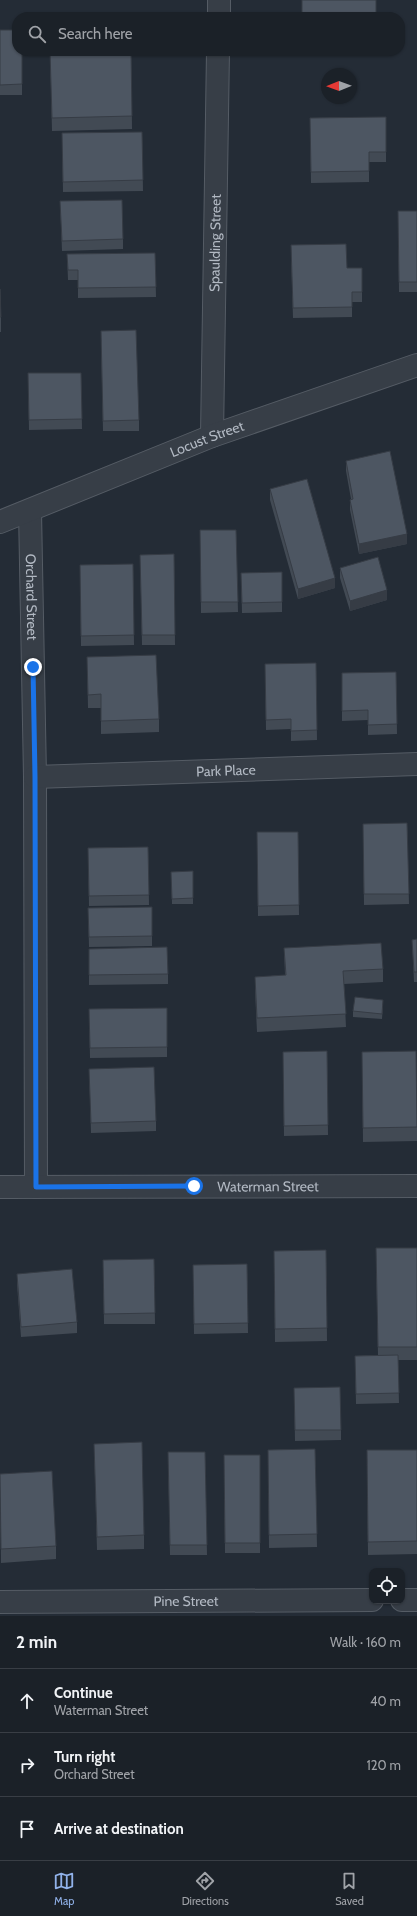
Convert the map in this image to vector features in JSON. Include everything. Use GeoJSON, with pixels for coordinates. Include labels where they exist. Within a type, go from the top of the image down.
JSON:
{"type":"FeatureCollection","features":[{"type":"Feature","properties":{"kind":"street"},"geometry":{"type":"LineString","coordinates":[[219,0],[219,12]]}},
{"type":"Feature","properties":{"kind":"street","name":"Spaulding Street"},"geometry":{"type":"LineString","coordinates":[[212,436],[218,56]]}},
{"type":"Feature","properties":{"kind":"street","name":"Locust Street"},"geometry":{"type":"LineString","coordinates":[[0,522],[212,436],[417,365]]}},
{"type":"Feature","properties":{"kind":"street","name":"Orchard Street"},"geometry":{"type":"LineString","coordinates":[[30,511],[35,777],[36,1187]]}},
{"type":"Feature","properties":{"kind":"street","name":"Park Place"},"geometry":{"type":"LineString","coordinates":[[35,777],[417,764]]}},
{"type":"Feature","properties":{"kind":"street","name":"Waterman Street"},"geometry":{"type":"LineString","coordinates":[[0,1187],[417,1186]]}},
{"type":"Feature","properties":{"kind":"street","name":"Pine Street"},"geometry":{"type":"LineString","coordinates":[[0,1602],[369,1600]]}},
{"type":"Feature","properties":{"kind":"street"},"geometry":{"type":"LineString","coordinates":[[405,1600],[417,1600]]}},
{"type":"Feature","properties":{"kind":"building"},"geometry":{"type":"Polygon","coordinates":[[[302,0],[376,0],[376,12],[302,12],[302,0]]]}},
{"type":"Feature","properties":{"kind":"building"},"geometry":{"type":"Polygon","coordinates":[[[0,30],[12,30],[12,56],[22,56],[22,84],[0,85],[0,30]]]}},
{"type":"Feature","properties":{"kind":"building"},"geometry":{"type":"Polygon","coordinates":[[[50,56],[131,56],[132,116],[52,118],[50,56]]]}},
{"type":"Feature","properties":{"kind":"building"},"geometry":{"type":"Polygon","coordinates":[[[386,117],[386,152],[369,152],[369,171],[311,172],[310,118],[386,117]]]}},
{"type":"Feature","properties":{"kind":"building"},"geometry":{"type":"Polygon","coordinates":[[[142,132],[143,180],[63,182],[62,133],[142,132]]]}},
{"type":"Feature","properties":{"kind":"building"},"geometry":{"type":"Polygon","coordinates":[[[122,200],[123,239],[62,241],[60,201],[122,200]]]}},
{"type":"Feature","properties":{"kind":"building"},"geometry":{"type":"Polygon","coordinates":[[[398,211],[417,211],[417,282],[399,282],[398,211]]]}},
{"type":"Feature","properties":{"kind":"building"},"geometry":{"type":"Polygon","coordinates":[[[346,244],[347,268],[362,268],[362,292],[352,292],[352,307],[293,308],[291,245],[346,244]]]}},
{"type":"Feature","properties":{"kind":"building"},"geometry":{"type":"Polygon","coordinates":[[[155,253],[156,287],[78,288],[78,270],[68,270],[67,254],[155,253]]]}},
{"type":"Feature","properties":{"kind":"building"},"geometry":{"type":"Polygon","coordinates":[[[0,289],[1,317],[0,317],[0,289]]]}},
{"type":"Feature","properties":{"kind":"building"},"geometry":{"type":"Polygon","coordinates":[[[136,330],[139,420],[103,421],[101,331],[136,330]]]}},
{"type":"Feature","properties":{"kind":"building"},"geometry":{"type":"Polygon","coordinates":[[[28,373],[81,373],[82,419],[29,420],[28,373]]]}},
{"type":"Feature","properties":{"kind":"building"},"geometry":{"type":"Polygon","coordinates":[[[390,451],[407,534],[359,544],[350,500],[353,499],[346,461],[390,451]]]}},
{"type":"Feature","properties":{"kind":"building"},"geometry":{"type":"Polygon","coordinates":[[[307,479],[335,578],[298,589],[270,489],[307,479]]]}},
{"type":"Feature","properties":{"kind":"building"},"geometry":{"type":"Polygon","coordinates":[[[200,530],[236,530],[238,602],[201,602],[200,530]]]}},
{"type":"Feature","properties":{"kind":"building"},"geometry":{"type":"Polygon","coordinates":[[[174,554],[175,635],[142,635],[140,555],[174,554]]]}},
{"type":"Feature","properties":{"kind":"building"},"geometry":{"type":"Polygon","coordinates":[[[378,557],[387,590],[350,601],[340,568],[378,557]]]}},
{"type":"Feature","properties":{"kind":"building"},"geometry":{"type":"Polygon","coordinates":[[[133,564],[134,635],[81,636],[80,565],[133,564]]]}},
{"type":"Feature","properties":{"kind":"building"},"geometry":{"type":"Polygon","coordinates":[[[282,572],[282,602],[242,603],[241,573],[282,572]]]}},
{"type":"Feature","properties":{"kind":"building"},"geometry":{"type":"Polygon","coordinates":[[[156,655],[159,719],[101,721],[101,694],[88,695],[87,657],[156,655]]]}},
{"type":"Feature","properties":{"kind":"building"},"geometry":{"type":"Polygon","coordinates":[[[316,663],[317,730],[291,731],[291,719],[266,720],[265,664],[316,663]]]}},
{"type":"Feature","properties":{"kind":"building"},"geometry":{"type":"Polygon","coordinates":[[[396,672],[397,724],[368,725],[368,710],[342,711],[342,673],[396,672]]]}},
{"type":"Feature","properties":{"kind":"building"},"geometry":{"type":"Polygon","coordinates":[[[407,823],[409,894],[364,894],[363,824],[407,823]]]}},
{"type":"Feature","properties":{"kind":"building"},"geometry":{"type":"Polygon","coordinates":[[[257,832],[298,832],[299,905],[258,906],[257,832]]]}},
{"type":"Feature","properties":{"kind":"building"},"geometry":{"type":"Polygon","coordinates":[[[148,847],[149,895],[89,896],[88,848],[148,847]]]}},
{"type":"Feature","properties":{"kind":"building"},"geometry":{"type":"Polygon","coordinates":[[[193,871],[193,898],[172,899],[171,872],[193,871]]]}},
{"type":"Feature","properties":{"kind":"building"},"geometry":{"type":"Polygon","coordinates":[[[152,907],[152,936],[89,937],[88,908],[152,907]]]}},
{"type":"Feature","properties":{"kind":"building"},"geometry":{"type":"Polygon","coordinates":[[[417,939],[417,972],[414,972],[412,940],[417,939]]]}},
{"type":"Feature","properties":{"kind":"building"},"geometry":{"type":"Polygon","coordinates":[[[381,943],[383,969],[343,971],[346,1014],[257,1018],[255,977],[286,975],[284,948],[381,943]]]}},
{"type":"Feature","properties":{"kind":"building"},"geometry":{"type":"Polygon","coordinates":[[[167,947],[168,974],[89,975],[89,949],[167,947]]]}},
{"type":"Feature","properties":{"kind":"building"},"geometry":{"type":"Polygon","coordinates":[[[355,997],[383,1000],[382,1014],[353,1011],[355,997]]]}},
{"type":"Feature","properties":{"kind":"building"},"geometry":{"type":"Polygon","coordinates":[[[167,1008],[167,1047],[90,1048],[89,1009],[167,1008]]]}},
{"type":"Feature","properties":{"kind":"building"},"geometry":{"type":"Polygon","coordinates":[[[327,1051],[328,1125],[284,1126],[283,1052],[327,1051]]]}},
{"type":"Feature","properties":{"kind":"building"},"geometry":{"type":"Polygon","coordinates":[[[416,1051],[417,1127],[363,1128],[362,1052],[416,1051]]]}},
{"type":"Feature","properties":{"kind":"building"},"geometry":{"type":"Polygon","coordinates":[[[154,1067],[156,1121],[91,1123],[89,1069],[154,1067]]]}},
{"type":"Feature","properties":{"kind":"building"},"geometry":{"type":"Polygon","coordinates":[[[376,1248],[417,1248],[417,1347],[378,1347],[376,1248]]]}},
{"type":"Feature","properties":{"kind":"building"},"geometry":{"type":"Polygon","coordinates":[[[326,1250],[327,1328],[275,1329],[274,1251],[326,1250]]]}},
{"type":"Feature","properties":{"kind":"building"},"geometry":{"type":"Polygon","coordinates":[[[154,1259],[155,1313],[104,1314],[103,1260],[154,1259]]]}},
{"type":"Feature","properties":{"kind":"building"},"geometry":{"type":"Polygon","coordinates":[[[247,1264],[248,1323],[194,1324],[193,1265],[247,1264]]]}},
{"type":"Feature","properties":{"kind":"building"},"geometry":{"type":"Polygon","coordinates":[[[72,1269],[77,1322],[21,1327],[17,1274],[72,1269]]]}},
{"type":"Feature","properties":{"kind":"building"},"geometry":{"type":"Polygon","coordinates":[[[398,1355],[399,1393],[356,1394],[355,1356],[398,1355]]]}},
{"type":"Feature","properties":{"kind":"building"},"geometry":{"type":"Polygon","coordinates":[[[340,1387],[341,1430],[295,1430],[294,1388],[340,1387]]]}},
{"type":"Feature","properties":{"kind":"building"},"geometry":{"type":"Polygon","coordinates":[[[142,1442],[144,1535],[97,1537],[94,1444],[142,1442]]]}},
{"type":"Feature","properties":{"kind":"building"},"geometry":{"type":"Polygon","coordinates":[[[315,1449],[317,1534],[269,1535],[268,1450],[315,1449]]]}},
{"type":"Feature","properties":{"kind":"building"},"geometry":{"type":"Polygon","coordinates":[[[367,1450],[417,1450],[417,1541],[368,1542],[367,1450]]]}},
{"type":"Feature","properties":{"kind":"building"},"geometry":{"type":"Polygon","coordinates":[[[168,1452],[205,1452],[207,1545],[170,1545],[168,1452]]]}},
{"type":"Feature","properties":{"kind":"building"},"geometry":{"type":"Polygon","coordinates":[[[224,1455],[260,1455],[260,1543],[225,1543],[224,1455]]]}},
{"type":"Feature","properties":{"kind":"building"},"geometry":{"type":"Polygon","coordinates":[[[52,1471],[56,1546],[1,1549],[0,1474],[52,1471]]]}},
{"type":"Feature","properties":{"kind":"route"},"geometry":{"type":"LineString","coordinates":[[33,667],[35,777],[36,1187],[194,1186]]}}]}
